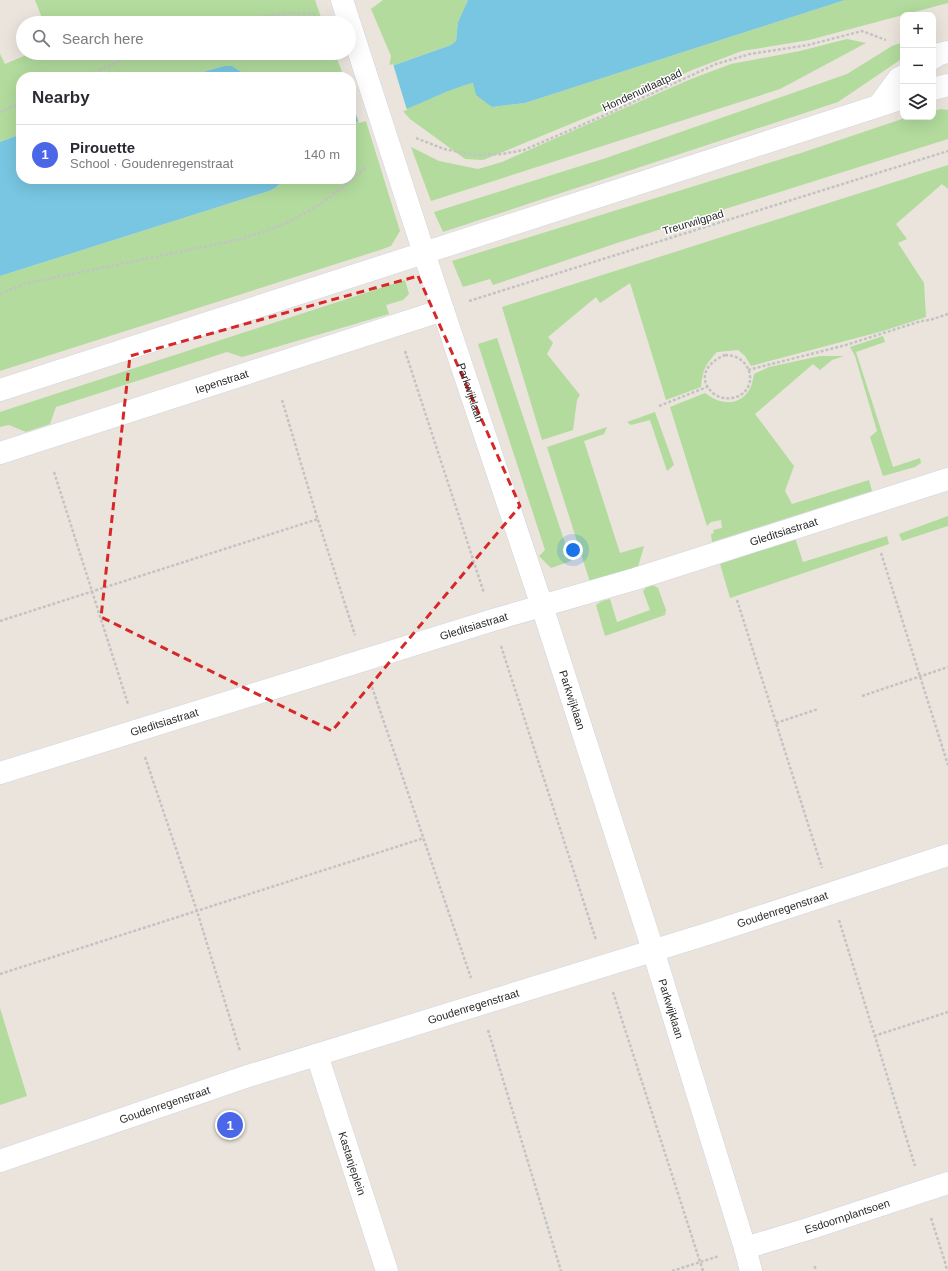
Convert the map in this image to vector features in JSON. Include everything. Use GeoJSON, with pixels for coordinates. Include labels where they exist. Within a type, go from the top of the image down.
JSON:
{"type":"FeatureCollection","features":[{"type":"Feature","properties":{"kind":"street","name":"Parkwijklaan"},"geometry":{"type":"LineString","coordinates":[[342,0],[347,16]]}},
{"type":"Feature","properties":{"kind":"street","name":"Parkwijklaan"},"geometry":{"type":"LineString","coordinates":[[356,43],[424,253],[542,606],[653,950],[751,1271]]}},
{"type":"Feature","properties":{"kind":"street"},"geometry":{"type":"LineString","coordinates":[[936,56],[948,52]]}},
{"type":"Feature","properties":{"kind":"street"},"geometry":{"type":"LineString","coordinates":[[878,105],[900,78]]}},
{"type":"Feature","properties":{"kind":"street"},"geometry":{"type":"LineString","coordinates":[[0,390],[900,99]]}},
{"type":"Feature","properties":{"kind":"street","name":"Iepenstraat"},"geometry":{"type":"LineString","coordinates":[[0,453],[443,310]]}},
{"type":"Feature","properties":{"kind":"street","name":"Gleditsiastraat"},"geometry":{"type":"LineString","coordinates":[[0,773],[492,620],[648,575],[948,479]]}},
{"type":"Feature","properties":{"kind":"street","name":"Goudenregenstraat"},"geometry":{"type":"LineString","coordinates":[[0,1161],[248,1076],[707,934],[948,855]]}},
{"type":"Feature","properties":{"kind":"street","name":"Kastanjeplein"},"geometry":{"type":"LineString","coordinates":[[317,1055],[387,1271]]}},
{"type":"Feature","properties":{"kind":"street","name":"Esdoornplantsoen"},"geometry":{"type":"LineString","coordinates":[[745,1248],[948,1183]]}},
{"type":"Feature","properties":{"kind":"path"},"geometry":{"type":"LineString","coordinates":[[267,16],[290,13],[323,14]]}},
{"type":"Feature","properties":{"kind":"path","name":"Hondenuitlaatpad"},"geometry":{"type":"LineString","coordinates":[[412,136],[444,149],[475,155],[502,154],[524,150],[606,116],[716,64],[750,54],[808,45],[862,31],[886,40]]}},
{"type":"Feature","properties":{"kind":"path"},"geometry":{"type":"LineString","coordinates":[[96,72],[122,60]]}},
{"type":"Feature","properties":{"kind":"path"},"geometry":{"type":"LineString","coordinates":[[0,112],[16,105]]}},
{"type":"Feature","properties":{"kind":"path","name":"Treurwilgpad"},"geometry":{"type":"LineString","coordinates":[[443,310],[948,151]]}},
{"type":"Feature","properties":{"kind":"path"},"geometry":{"type":"LineString","coordinates":[[356,175],[367,166]]}},
{"type":"Feature","properties":{"kind":"path"},"geometry":{"type":"LineString","coordinates":[[0,294],[32,283],[242,239],[297,218],[318,205],[344,184]]}},
{"type":"Feature","properties":{"kind":"path"},"geometry":{"type":"LineString","coordinates":[[748,370],[846,345],[948,314]]}},
{"type":"Feature","properties":{"kind":"path"},"geometry":{"type":"LineString","coordinates":[[396,324],[703,1271]]}},
{"type":"Feature","properties":{"kind":"path"},"geometry":{"type":"LineString","coordinates":[[725,355],[738,357],[747,366],[750,383],[745,392],[738,397],[723,399],[707,387],[704,378],[710,364],[725,355]]}},
{"type":"Feature","properties":{"kind":"path"},"geometry":{"type":"LineString","coordinates":[[659,406],[707,387]]}},
{"type":"Feature","properties":{"kind":"path"},"geometry":{"type":"LineString","coordinates":[[282,400],[318,519],[364,661],[480,1004],[561,1271]]}},
{"type":"Feature","properties":{"kind":"path"},"geometry":{"type":"LineString","coordinates":[[54,472],[136,731],[197,911],[248,1076]]}},
{"type":"Feature","properties":{"kind":"path"},"geometry":{"type":"LineString","coordinates":[[0,621],[318,519]]}},
{"type":"Feature","properties":{"kind":"path"},"geometry":{"type":"LineString","coordinates":[[881,553],[948,765]]}},
{"type":"Feature","properties":{"kind":"path"},"geometry":{"type":"LineString","coordinates":[[737,600],[831,894],[945,1262],[946,1271]]}},
{"type":"Feature","properties":{"kind":"path"},"geometry":{"type":"LineString","coordinates":[[862,696],[948,667]]}},
{"type":"Feature","properties":{"kind":"path"},"geometry":{"type":"LineString","coordinates":[[776,724],[818,709]]}},
{"type":"Feature","properties":{"kind":"path"},"geometry":{"type":"LineString","coordinates":[[0,974],[424,838]]}},
{"type":"Feature","properties":{"kind":"path"},"geometry":{"type":"LineString","coordinates":[[874,1036],[948,1012]]}},
{"type":"Feature","properties":{"kind":"path"},"geometry":{"type":"LineString","coordinates":[[672,1271],[745,1248]]}},
{"type":"Feature","properties":{"kind":"path"},"geometry":{"type":"LineString","coordinates":[[815,1266],[816,1271]]}},
{"type":"Feature","properties":{"kind":"highlighted area"},"geometry":{"type":"Polygon","coordinates":[[[418,276],[520,506],[332,731],[101,617],[130,356],[418,276]]]}},
{"type":"Feature","properties":{"kind":"green space"},"geometry":{"type":"Polygon","coordinates":[[[35,0],[315,0],[321,16],[41,16],[35,0]]]}},
{"type":"Feature","properties":{"kind":"green space"},"geometry":{"type":"Polygon","coordinates":[[[383,0],[468,0],[458,22],[456,41],[451,45],[389,67],[391,56],[371,9],[383,0]]]}},
{"type":"Feature","properties":{"kind":"green space"},"geometry":{"type":"Polygon","coordinates":[[[845,0],[948,0],[948,3],[914,12],[900,12],[900,16],[809,40],[742,51],[692,70],[619,104],[483,160],[465,159],[410,119],[402,110],[458,87],[473,83],[492,107],[525,103],[845,0]]]}},
{"type":"Feature","properties":{"kind":"green space"},"geometry":{"type":"Polygon","coordinates":[[[847,39],[866,43],[780,89],[431,201],[411,147],[439,161],[478,169],[502,162],[691,79],[731,64],[800,51],[847,39]]]}},
{"type":"Feature","properties":{"kind":"green space"},"geometry":{"type":"Polygon","coordinates":[[[900,43],[900,60],[838,102],[443,232],[434,212],[606,158],[847,74],[892,46],[900,43]]]}},
{"type":"Feature","properties":{"kind":"green space"},"geometry":{"type":"Polygon","coordinates":[[[0,54],[5,64],[16,59],[338,60],[342,72],[241,72],[232,66],[224,66],[203,72],[16,72],[16,136],[0,142],[0,54]]]}},
{"type":"Feature","properties":{"kind":"green space"},"geometry":{"type":"Polygon","coordinates":[[[936,110],[948,110],[948,139],[617,243],[493,285],[490,279],[463,287],[452,261],[801,153],[900,120],[936,120],[936,110]]]}},
{"type":"Feature","properties":{"kind":"green space"},"geometry":{"type":"Polygon","coordinates":[[[365,118],[400,231],[391,246],[0,371],[0,276],[269,191],[279,184],[356,184],[356,121],[365,118]]]}},
{"type":"Feature","properties":{"kind":"green space"},"geometry":{"type":"Polygon","coordinates":[[[948,165],[948,189],[942,184],[896,224],[907,239],[898,243],[924,283],[926,317],[883,331],[751,366],[745,356],[738,350],[717,352],[705,368],[701,387],[666,400],[630,283],[600,303],[596,297],[548,337],[553,343],[547,354],[580,395],[577,400],[573,430],[542,440],[502,307],[948,165]]]}},
{"type":"Feature","properties":{"kind":"green space"},"geometry":{"type":"Polygon","coordinates":[[[405,280],[409,294],[403,300],[386,305],[389,314],[242,357],[227,352],[56,407],[50,424],[26,432],[9,425],[0,427],[0,412],[405,280]]]}},
{"type":"Feature","properties":{"kind":"green space"},"geometry":{"type":"Polygon","coordinates":[[[883,336],[885,342],[856,352],[893,467],[920,458],[921,463],[915,467],[883,476],[870,437],[877,431],[855,356],[850,347],[883,336]]]}},
{"type":"Feature","properties":{"kind":"green space"},"geometry":{"type":"Polygon","coordinates":[[[497,338],[571,561],[551,568],[539,556],[545,550],[478,344],[497,338]]]}},
{"type":"Feature","properties":{"kind":"green space"},"geometry":{"type":"Polygon","coordinates":[[[820,356],[844,356],[832,360],[820,370],[813,364],[755,414],[794,466],[785,491],[792,504],[869,480],[872,491],[712,542],[711,534],[714,533],[713,530],[722,528],[721,520],[711,522],[707,526],[670,407],[705,393],[716,400],[733,402],[743,397],[748,392],[754,374],[769,367],[820,356]]]}},
{"type":"Feature","properties":{"kind":"green space"},"geometry":{"type":"Polygon","coordinates":[[[655,412],[674,465],[667,471],[650,420],[631,425],[627,422],[655,412]]]}},
{"type":"Feature","properties":{"kind":"green space"},"geometry":{"type":"Polygon","coordinates":[[[607,427],[604,434],[584,441],[620,553],[644,546],[638,567],[590,582],[547,447],[607,427]]]}},
{"type":"Feature","properties":{"kind":"green space"},"geometry":{"type":"Polygon","coordinates":[[[948,516],[948,526],[902,541],[899,534],[948,516]]]}},
{"type":"Feature","properties":{"kind":"green space"},"geometry":{"type":"Polygon","coordinates":[[[887,536],[889,544],[730,598],[720,564],[795,538],[803,562],[887,536]]]}},
{"type":"Feature","properties":{"kind":"green space"},"geometry":{"type":"Polygon","coordinates":[[[653,585],[658,588],[666,610],[665,615],[605,636],[596,605],[602,601],[610,599],[617,622],[650,610],[643,591],[647,586],[653,585]]]}},
{"type":"Feature","properties":{"kind":"green space"},"geometry":{"type":"Polygon","coordinates":[[[0,1008],[27,1096],[0,1105],[0,1008]]]}},
{"type":"Feature","properties":{"kind":"water"},"geometry":{"type":"Polygon","coordinates":[[[468,0],[845,0],[525,103],[492,107],[476,95],[473,83],[403,110],[356,122],[356,77],[389,67],[451,45],[456,41],[458,22],[468,0]]]}},
{"type":"Feature","properties":{"kind":"water"},"geometry":{"type":"Polygon","coordinates":[[[224,66],[232,66],[241,72],[203,72],[224,66]]]}},
{"type":"Feature","properties":{"kind":"water"},"geometry":{"type":"Polygon","coordinates":[[[16,136],[16,184],[279,184],[269,191],[0,276],[0,142],[16,136]]]}},
{"type":"Feature","properties":{"kind":"pier"},"geometry":{"type":"Polygon","coordinates":[[[393,64],[407,110],[359,123],[356,114],[356,75],[393,64]]]}},
{"type":"Feature","properties":{"kind":"place","name":"Pirouette"},"geometry":{"type":"Point","coordinates":[230,1125]}}]}
